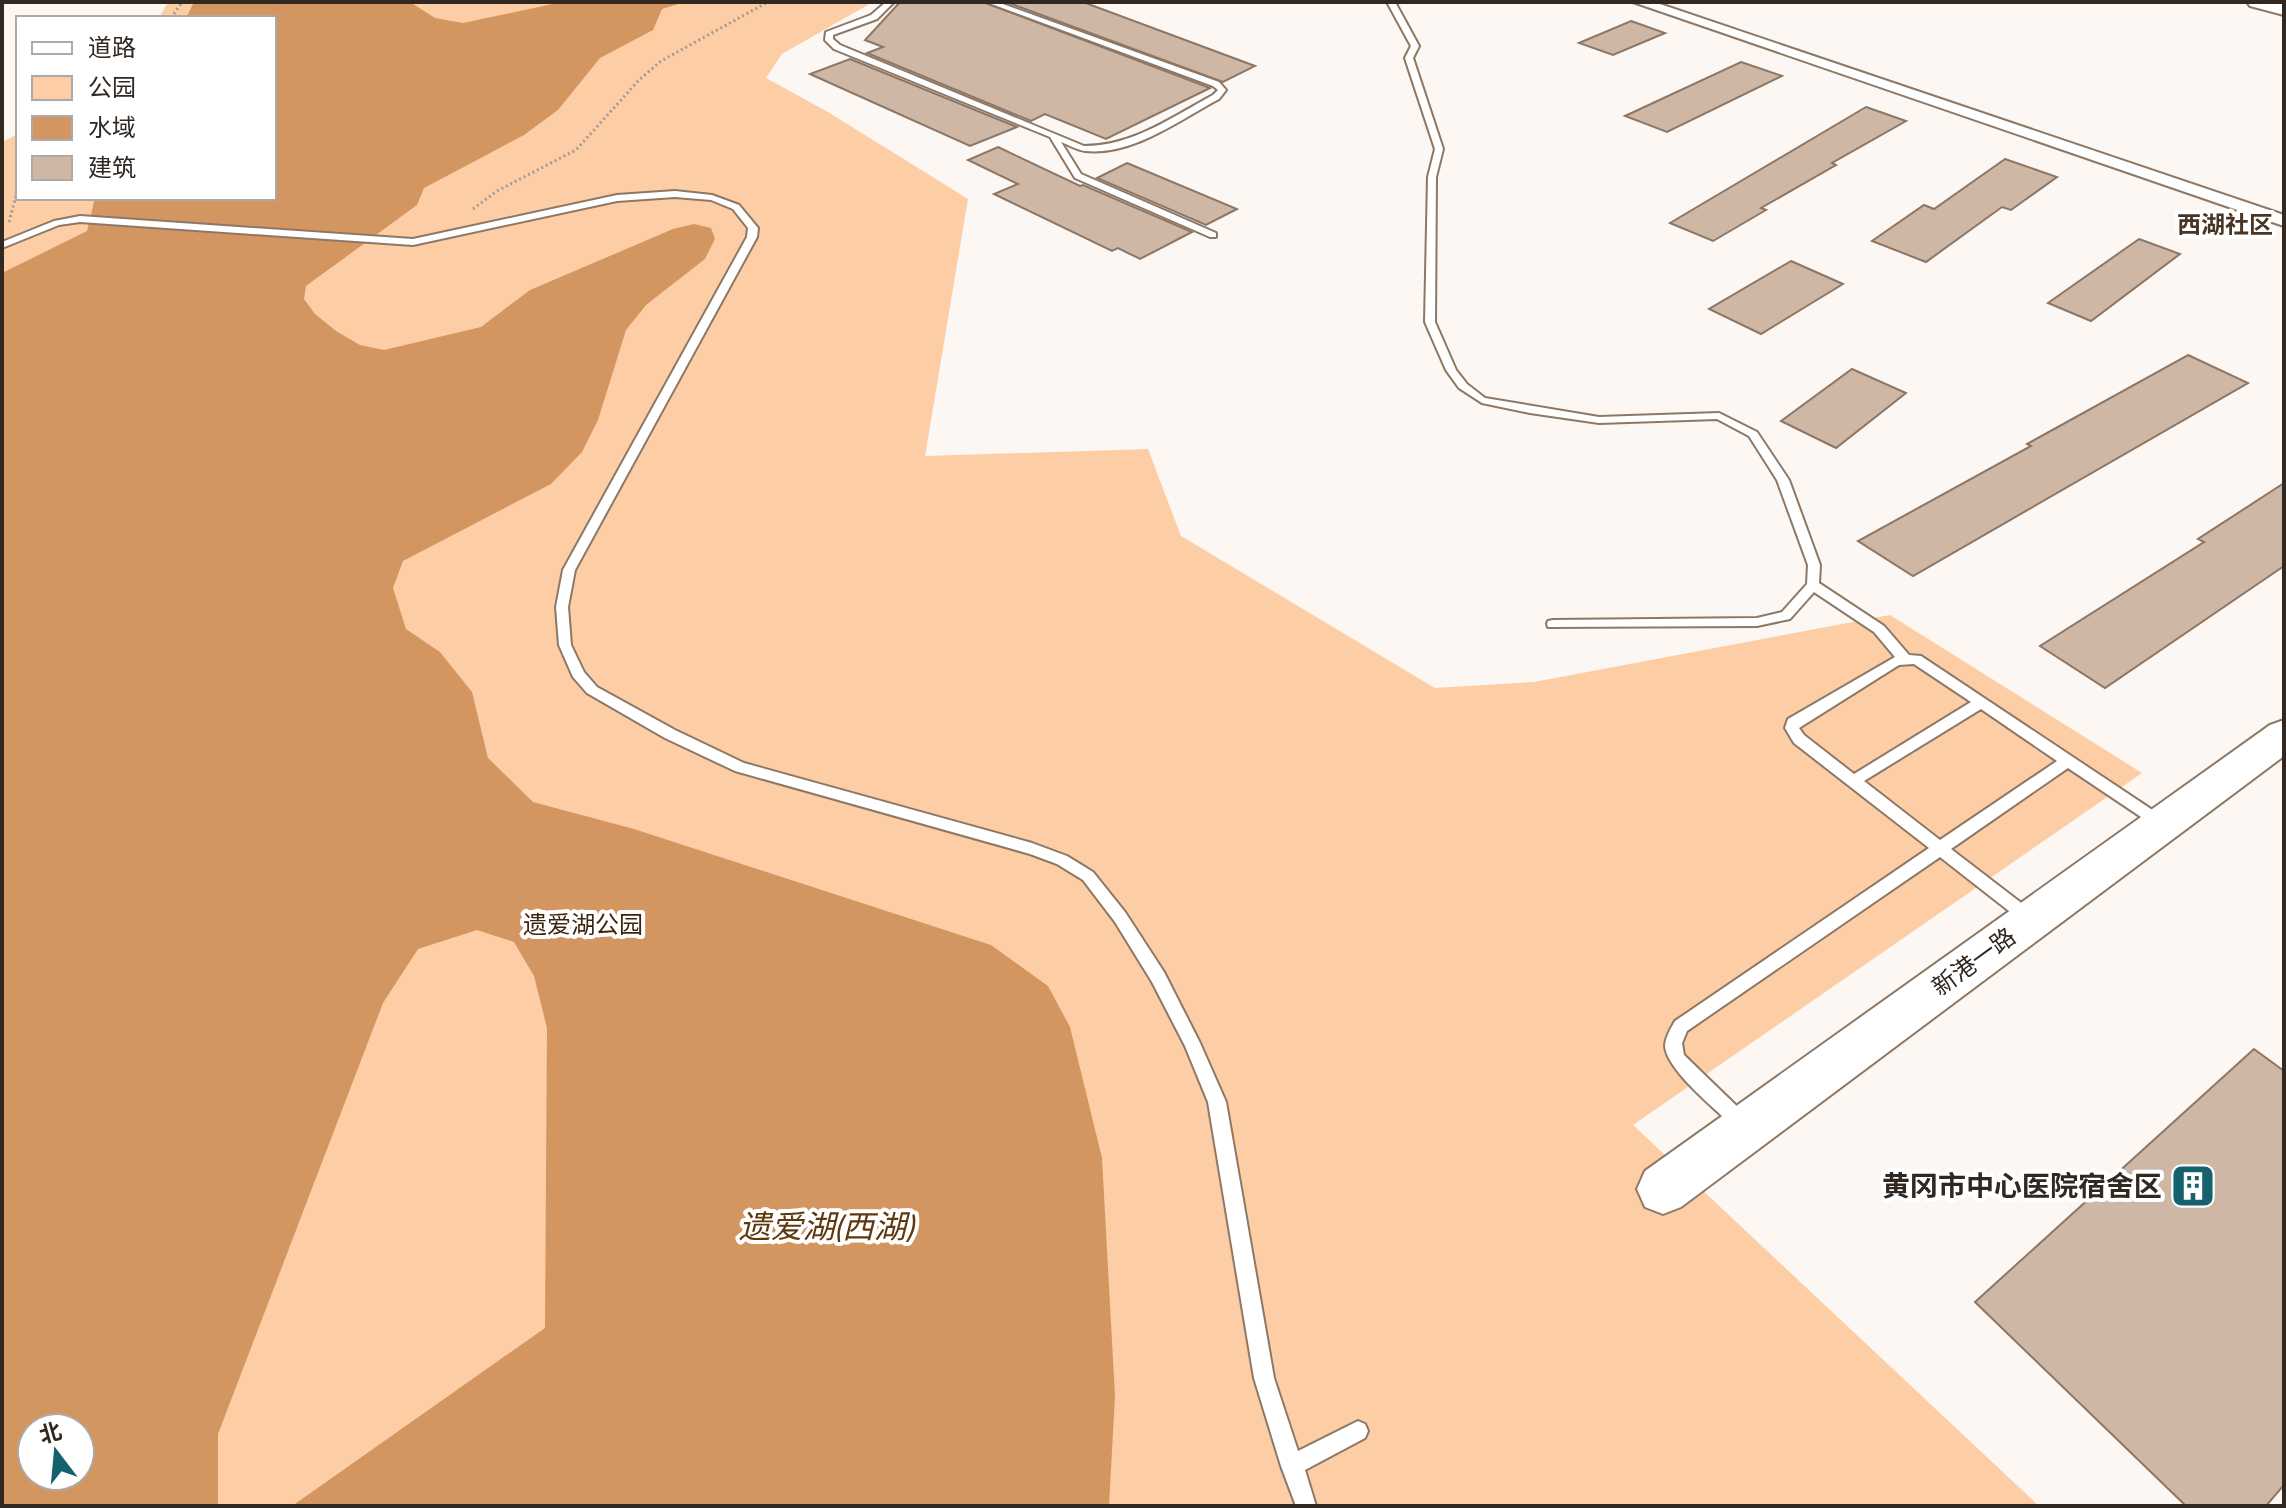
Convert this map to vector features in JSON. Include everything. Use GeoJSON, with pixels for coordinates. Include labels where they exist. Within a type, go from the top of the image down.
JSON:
{"type":"FeatureCollection","features":[{"type":"Feature","properties":{"kind":"main road"},"geometry":{"type":"LineString","coordinates":[[2257,2],[2282,5]]}},
{"type":"Feature","properties":{"kind":"main road","name":"新港一路"},"geometry":{"type":"LineString","coordinates":[[1663,1189],[2284,735]]}},
{"type":"Feature","properties":{"kind":"street"},"geometry":{"type":"LineString","coordinates":[[1640,2],[2284,221]]}},
{"type":"Feature","properties":{"kind":"lane"},"geometry":{"type":"LineString","coordinates":[[890,2],[874,17],[829,34],[829,40],[837,47],[1083,148],[1101,150],[1119,147],[1216,97],[1222,90],[1216,84],[990,2]]}},
{"type":"Feature","properties":{"kind":"lane"},"geometry":{"type":"LineString","coordinates":[[1391,2],[1415,46],[1409,58],[1439,149],[1432,177],[1430,322],[1451,370],[1463,386],[1482,400],[1599,420],[1719,416],[1753,434],[1783,480],[1814,565],[1813,585],[1786,616],[1757,622],[1553,624]]}},
{"type":"Feature","properties":{"kind":"lane"},"geometry":{"type":"LineString","coordinates":[[1054,137],[1078,176],[1213,235]]}},
{"type":"Feature","properties":{"kind":"lane"},"geometry":{"type":"LineString","coordinates":[[3,244],[57,223],[80,219],[399,242],[453,236],[648,194],[712,198],[736,207],[753,228],[752,237],[569,570],[562,607],[565,645],[578,674],[592,690],[670,734],[740,767],[1032,849],[1062,860],[1088,876],[1120,917],[1158,977],[1192,1043],[1217,1102],[1264,1378],[1306,1506]]}},
{"type":"Feature","properties":{"kind":"lane"},"geometry":{"type":"LineString","coordinates":[[1813,585],[1879,629],[1905,659],[1922,662],[2162,824]]}},
{"type":"Feature","properties":{"kind":"lane"},"geometry":{"type":"LineString","coordinates":[[1905,659],[1793,723],[1792,728],[1799,739],[2031,920]]}},
{"type":"Feature","properties":{"kind":"lane"},"geometry":{"type":"LineString","coordinates":[[1853,781],[1982,702]]}},
{"type":"Feature","properties":{"kind":"lane"},"geometry":{"type":"LineString","coordinates":[[1747,1128],[1678,1060],[1673,1050],[1674,1038],[1681,1026],[2069,760]]}},
{"type":"Feature","properties":{"kind":"lane"},"geometry":{"type":"LineString","coordinates":[[1291,1466],[1358,1431]]}},
{"type":"Feature","properties":{"kind":"path"},"geometry":{"type":"LineString","coordinates":[[453,236],[474,208],[497,191],[576,150],[639,80],[661,61],[768,2]]}},
{"type":"Feature","properties":{"kind":"path"},"geometry":{"type":"LineString","coordinates":[[3,244],[16,195]]}},
{"type":"Feature","properties":{"kind":"green space","name":"遗爱湖公园"},"geometry":{"type":"Polygon","coordinates":[[[168,2],[873,2],[782,54],[766,78],[828,112],[968,199],[925,456],[1148,449],[1181,536],[1435,688],[1534,682],[1890,615],[2142,773],[1633,1125],[2039,1506],[2,1506],[2,142],[16,135],[16,200],[276,200],[276,16],[160,16],[168,2]]]}},
{"type":"Feature","properties":{"kind":"water","name":"遗爱湖(西湖)"},"geometry":{"type":"Polygon","coordinates":[[[194,2],[410,2],[435,18],[463,23],[562,2],[685,2],[662,9],[653,30],[600,58],[558,110],[524,135],[424,188],[417,205],[306,286],[304,299],[315,314],[336,331],[360,345],[384,350],[481,327],[530,290],[673,229],[694,224],[711,228],[715,239],[705,259],[646,305],[626,330],[598,420],[582,452],[551,484],[403,561],[393,588],[406,629],[440,652],[472,692],[488,758],[533,802],[634,829],[991,945],[1048,986],[1070,1027],[1102,1158],[1115,1396],[1109,1506],[292,1506],[545,1328],[547,1028],[534,976],[514,942],[477,930],[418,949],[383,1003],[218,1434],[218,1506],[2,1506],[2,273],[87,231],[95,200],[276,200],[276,16],[187,16],[194,2]]]}},
{"type":"Feature","properties":{"kind":"building"},"geometry":{"type":"Polygon","coordinates":[[[900,2],[983,2],[1210,88],[1106,139],[1045,114],[1031,121],[867,53],[883,47],[865,40],[900,2]]]}},
{"type":"Feature","properties":{"kind":"building"},"geometry":{"type":"Polygon","coordinates":[[[1006,2],[1083,2],[1255,66],[1223,82],[1006,2]]]}},
{"type":"Feature","properties":{"kind":"building"},"geometry":{"type":"Polygon","coordinates":[[[1631,21],[1665,33],[1613,55],[1579,43],[1631,21]]]}},
{"type":"Feature","properties":{"kind":"building"},"geometry":{"type":"Polygon","coordinates":[[[850,59],[1017,127],[970,146],[810,74],[850,59]]]}},
{"type":"Feature","properties":{"kind":"building"},"geometry":{"type":"Polygon","coordinates":[[[1741,62],[1782,76],[1667,132],[1625,116],[1741,62]]]}},
{"type":"Feature","properties":{"kind":"building"},"geometry":{"type":"Polygon","coordinates":[[[1866,107],[1906,121],[1832,163],[1836,165],[1761,208],[1766,210],[1713,241],[1670,223],[1866,107]]]}},
{"type":"Feature","properties":{"kind":"building"},"geometry":{"type":"Polygon","coordinates":[[[998,147],[1080,186],[1192,232],[1140,259],[1118,248],[1112,251],[994,194],[1018,184],[968,160],[998,147]]]}},
{"type":"Feature","properties":{"kind":"building"},"geometry":{"type":"Polygon","coordinates":[[[2005,159],[2057,177],[2011,210],[2002,207],[1926,262],[1872,241],[1924,205],[1934,209],[2005,159]]]}},
{"type":"Feature","properties":{"kind":"building"},"geometry":{"type":"Polygon","coordinates":[[[1127,163],[1237,209],[1206,225],[1097,178],[1127,163]]]}},
{"type":"Feature","properties":{"kind":"building"},"geometry":{"type":"Polygon","coordinates":[[[2139,239],[2180,254],[2091,321],[2048,303],[2139,239]]]}},
{"type":"Feature","properties":{"kind":"building"},"geometry":{"type":"Polygon","coordinates":[[[1791,261],[1843,284],[1761,334],[1709,309],[1791,261]]]}},
{"type":"Feature","properties":{"kind":"building"},"geometry":{"type":"Polygon","coordinates":[[[2188,355],[2248,383],[1913,576],[1858,541],[2031,446],[2027,444],[2188,355]]]}},
{"type":"Feature","properties":{"kind":"building"},"geometry":{"type":"Polygon","coordinates":[[[1852,369],[1906,393],[1836,448],[1781,421],[1852,369]]]}},
{"type":"Feature","properties":{"kind":"building"},"geometry":{"type":"Polygon","coordinates":[[[2284,483],[2284,566],[2105,688],[2040,646],[2204,542],[2198,539],[2284,483]]]}},
{"type":"Feature","properties":{"kind":"building","name":"黄冈市中心医院宿舍区"},"geometry":{"type":"Polygon","coordinates":[[[2254,1049],[2284,1071],[2284,1485],[2266,1506],[2186,1506],[1975,1302],[2254,1049]]]}},
{"type":"Feature","properties":{"kind":"place","name":"黄冈市中心医院宿舍区"},"geometry":{"type":"Point","coordinates":[2193,1186]}},
{"type":"Feature","properties":{"kind":"district","name":"西湖社区"},"geometry":{"type":"Point","coordinates":[2225,225]}}]}
